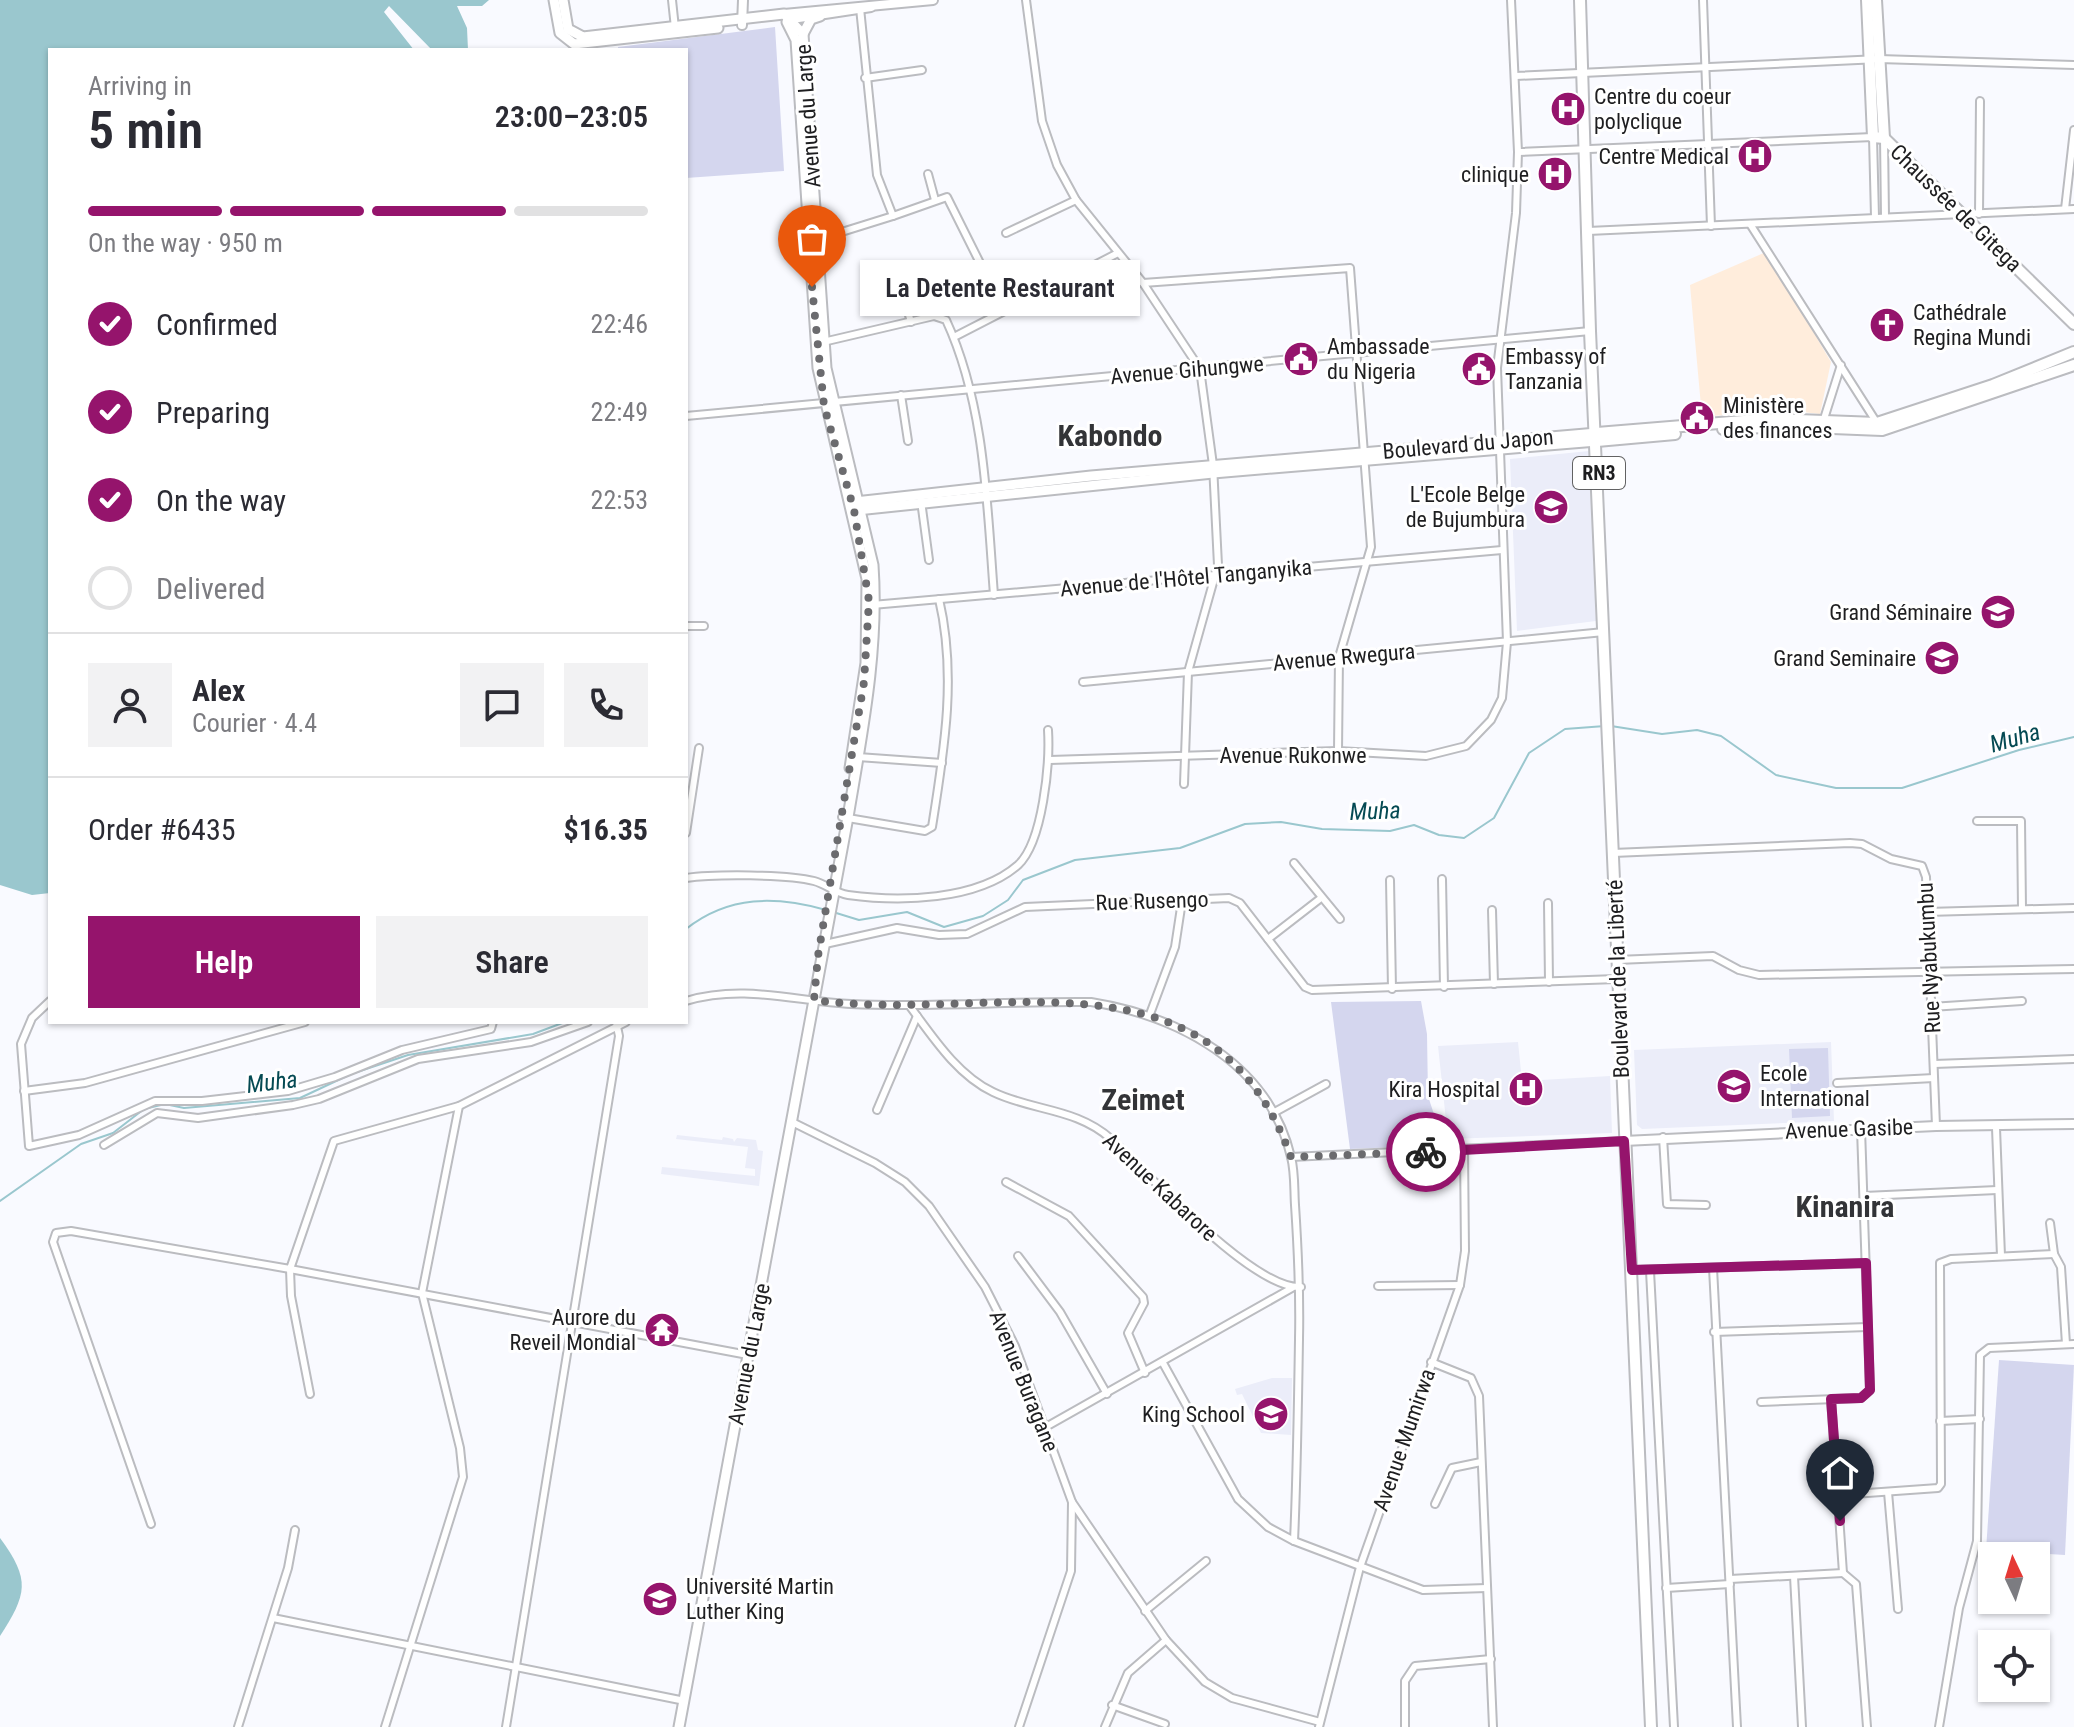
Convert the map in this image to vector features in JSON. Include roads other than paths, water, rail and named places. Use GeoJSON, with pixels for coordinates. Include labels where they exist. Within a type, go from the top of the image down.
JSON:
{"type":"FeatureCollection","features":[{"type":"Feature","properties":{"kind":"main road"},"geometry":{"type":"LineString","coordinates":[[554,0],[558,27],[570,41]]}},
{"type":"Feature","properties":{"kind":"main road"},"geometry":{"type":"LineString","coordinates":[[563,0],[570,41]]}},
{"type":"Feature","properties":{"kind":"main road","name":"RN3"},"geometry":{"type":"LineString","coordinates":[[1580,0],[1588,231]]}},
{"type":"Feature","properties":{"kind":"main road"},"geometry":{"type":"LineString","coordinates":[[1867,0],[1875,59]]}},
{"type":"Feature","properties":{"kind":"main road"},"geometry":{"type":"LineString","coordinates":[[1876,0],[1878,138]]}},
{"type":"Feature","properties":{"kind":"main road"},"geometry":{"type":"LineString","coordinates":[[803,34],[811,19],[820,16]]}},
{"type":"Feature","properties":{"kind":"main road"},"geometry":{"type":"LineString","coordinates":[[570,41],[785,17]]}},
{"type":"Feature","properties":{"kind":"main road","name":"Avenue du Large"},"geometry":{"type":"LineString","coordinates":[[785,17],[803,34],[802,68],[819,342],[828,405],[856,506],[872,605],[872,671],[817,981]]}},
{"type":"Feature","properties":{"kind":"main road","name":"Avenue du Large"},"geometry":{"type":"LineString","coordinates":[[785,17],[796,40],[802,68]]}},
{"type":"Feature","properties":{"kind":"main road","name":"Chaussée de Gitega"},"geometry":{"type":"LineString","coordinates":[[1878,138],[1963,214],[2074,324]]}},
{"type":"Feature","properties":{"kind":"main road","name":"Boulevard de la Liberté"},"geometry":{"type":"LineString","coordinates":[[1588,231],[1617,979],[1651,1727]]}},
{"type":"Feature","properties":{"kind":"main road","name":"Chaussée de Gitega"},"geometry":{"type":"LineString","coordinates":[[2063,311],[2074,316]]}},
{"type":"Feature","properties":{"kind":"main road","name":"Boulevard du Japon"},"geometry":{"type":"LineString","coordinates":[[1994,389],[2074,352]]}},
{"type":"Feature","properties":{"kind":"main road","name":"Boulevard du Japon"},"geometry":{"type":"LineString","coordinates":[[856,506],[1213,469],[1754,424],[1880,426],[2074,365]]}},
{"type":"Feature","properties":{"kind":"main road","name":"Avenue du Large"},"geometry":{"type":"LineString","coordinates":[[679,1727],[827,921]]}},
{"type":"Feature","properties":{"kind":"street"},"geometry":{"type":"LineString","coordinates":[[672,0],[675,30]]}},
{"type":"Feature","properties":{"kind":"street"},"geometry":{"type":"LineString","coordinates":[[742,22],[743,0]]}},
{"type":"Feature","properties":{"kind":"street"},"geometry":{"type":"LineString","coordinates":[[785,17],[820,16],[933,0]]}},
{"type":"Feature","properties":{"kind":"street"},"geometry":{"type":"LineString","coordinates":[[1026,0],[1045,134],[1076,200],[1143,283],[1200,369],[1213,469],[1217,575],[1188,672],[1184,784]]}},
{"type":"Feature","properties":{"kind":"street","name":"Avenue Rukonwe"},"geometry":{"type":"LineString","coordinates":[[1050,760],[1338,751],[1426,756],[1466,746],[1491,720],[1502,698],[1507,642],[1498,445],[1499,340],[1514,234],[1518,152],[1511,0]]}},
{"type":"Feature","properties":{"kind":"street"},"geometry":{"type":"LineString","coordinates":[[1703,0],[1711,226]]}},
{"type":"Feature","properties":{"kind":"street"},"geometry":{"type":"LineString","coordinates":[[785,17],[860,9]]}},
{"type":"Feature","properties":{"kind":"street"},"geometry":{"type":"LineString","coordinates":[[860,9],[877,175],[893,216]]}},
{"type":"Feature","properties":{"kind":"street"},"geometry":{"type":"LineString","coordinates":[[1516,76],[1875,59],[2074,65]]}},
{"type":"Feature","properties":{"kind":"street"},"geometry":{"type":"LineString","coordinates":[[865,78],[922,70]]}},
{"type":"Feature","properties":{"kind":"street"},"geometry":{"type":"LineString","coordinates":[[1979,214],[1980,101]]}},
{"type":"Feature","properties":{"kind":"street"},"geometry":{"type":"LineString","coordinates":[[2065,209],[2074,130]]}},
{"type":"Feature","properties":{"kind":"street"},"geometry":{"type":"LineString","coordinates":[[1518,152],[1878,138]]}},
{"type":"Feature","properties":{"kind":"street"},"geometry":{"type":"LineString","coordinates":[[1878,138],[1885,217]]}},
{"type":"Feature","properties":{"kind":"street"},"geometry":{"type":"LineString","coordinates":[[1875,217],[1878,138]]}},
{"type":"Feature","properties":{"kind":"street"},"geometry":{"type":"LineString","coordinates":[[928,174],[935,200]]}},
{"type":"Feature","properties":{"kind":"street"},"geometry":{"type":"LineString","coordinates":[[812,241],[947,197],[996,295]]}},
{"type":"Feature","properties":{"kind":"street"},"geometry":{"type":"LineString","coordinates":[[1006,233],[1076,200]]}},
{"type":"Feature","properties":{"kind":"street"},"geometry":{"type":"LineString","coordinates":[[1588,231],[2074,209]]}},
{"type":"Feature","properties":{"kind":"street"},"geometry":{"type":"LineString","coordinates":[[1750,224],[1880,426]]}},
{"type":"Feature","properties":{"kind":"street"},"geometry":{"type":"LineString","coordinates":[[954,337],[1118,253]]}},
{"type":"Feature","properties":{"kind":"street"},"geometry":{"type":"LineString","coordinates":[[1143,283],[1350,268],[1371,547],[1339,657],[1338,751]]}},
{"type":"Feature","properties":{"kind":"street"},"geometry":{"type":"LineString","coordinates":[[896,270],[911,322]]}},
{"type":"Feature","properties":{"kind":"street"},"geometry":{"type":"LineString","coordinates":[[819,342],[941,316],[954,337],[969,388],[986,491],[994,595]]}},
{"type":"Feature","properties":{"kind":"street","name":"Avenue Gihungwe"},"geometry":{"type":"LineString","coordinates":[[688,416],[1590,331]]}},
{"type":"Feature","properties":{"kind":"street"},"geometry":{"type":"LineString","coordinates":[[1822,426],[1841,365]]}},
{"type":"Feature","properties":{"kind":"street"},"geometry":{"type":"LineString","coordinates":[[901,395],[908,441]]}},
{"type":"Feature","properties":{"kind":"street"},"geometry":{"type":"LineString","coordinates":[[921,498],[929,560]]}},
{"type":"Feature","properties":{"kind":"street","name":"Avenue de l'Hôtel Tanganyika"},"geometry":{"type":"LineString","coordinates":[[872,605],[1502,550]]}},
{"type":"Feature","properties":{"kind":"street"},"geometry":{"type":"LineString","coordinates":[[845,817],[929,830],[942,763],[949,653],[939,599]]}},
{"type":"Feature","properties":{"kind":"street"},"geometry":{"type":"LineString","coordinates":[[688,626],[704,626]]}},
{"type":"Feature","properties":{"kind":"street","name":"Avenue Rwegura"},"geometry":{"type":"LineString","coordinates":[[1083,682],[1604,632]]}},
{"type":"Feature","properties":{"kind":"street"},"geometry":{"type":"LineString","coordinates":[[688,878],[805,879],[849,896],[937,897],[953,895],[1007,873],[1019,864],[1032,841],[1050,760],[1048,730]]}},
{"type":"Feature","properties":{"kind":"street"},"geometry":{"type":"LineString","coordinates":[[688,820],[699,748]]}},
{"type":"Feature","properties":{"kind":"street"},"geometry":{"type":"LineString","coordinates":[[855,756],[942,763]]}},
{"type":"Feature","properties":{"kind":"street"},"geometry":{"type":"LineString","coordinates":[[1977,821],[2021,821],[2022,909]]}},
{"type":"Feature","properties":{"kind":"street","name":"Rue Nyabukumbu"},"geometry":{"type":"LineString","coordinates":[[1613,853],[1862,844],[1891,859],[1922,866],[1927,912],[1936,1126]]}},
{"type":"Feature","properties":{"kind":"street"},"geometry":{"type":"LineString","coordinates":[[1294,863],[1340,919]]}},
{"type":"Feature","properties":{"kind":"street"},"geometry":{"type":"LineString","coordinates":[[1442,879],[1444,987]]}},
{"type":"Feature","properties":{"kind":"street"},"geometry":{"type":"LineString","coordinates":[[1390,880],[1392,989]]}},
{"type":"Feature","properties":{"kind":"street"},"geometry":{"type":"LineString","coordinates":[[1268,939],[1321,898]]}},
{"type":"Feature","properties":{"kind":"street","name":"Rue Rusengo"},"geometry":{"type":"LineString","coordinates":[[825,944],[897,928],[939,935],[967,934],[1025,907],[1235,899],[1305,987],[1312,990],[1617,979]]}},
{"type":"Feature","properties":{"kind":"street"},"geometry":{"type":"LineString","coordinates":[[1150,1014],[1175,947],[1182,901]]}},
{"type":"Feature","properties":{"kind":"street"},"geometry":{"type":"LineString","coordinates":[[1548,903],[1549,982]]}},
{"type":"Feature","properties":{"kind":"street"},"geometry":{"type":"LineString","coordinates":[[1927,912],[2074,908]]}},
{"type":"Feature","properties":{"kind":"street"},"geometry":{"type":"LineString","coordinates":[[1492,910],[1494,984]]}},
{"type":"Feature","properties":{"kind":"street"},"geometry":{"type":"LineString","coordinates":[[1617,960],[1713,956],[1739,970],[1759,975],[2074,969]]}},
{"type":"Feature","properties":{"kind":"street"},"geometry":{"type":"LineString","coordinates":[[688,1001],[726,992],[746,992],[814,1000],[909,1005],[1091,1002],[1150,1014],[1196,1035],[1217,1049],[1236,1066],[1273,1113],[1291,1157],[1296,1287],[1294,1541]]}},
{"type":"Feature","properties":{"kind":"street"},"geometry":{"type":"LineString","coordinates":[[1931,1007],[2022,1001]]}},
{"type":"Feature","properties":{"kind":"street"},"geometry":{"type":"LineString","coordinates":[[48,1003],[32,1018],[22,1041],[26,1142],[32,1147],[79,1135],[159,1100],[202,1101],[299,1089],[402,1050],[491,1029],[492,1024]]}},
{"type":"Feature","properties":{"kind":"street","name":"Avenue Kabarore"},"geometry":{"type":"LineString","coordinates":[[909,1005],[958,1066],[980,1086],[1093,1125],[1224,1246],[1296,1287]]}},
{"type":"Feature","properties":{"kind":"street"},"geometry":{"type":"LineString","coordinates":[[877,1110],[917,1016]]}},
{"type":"Feature","properties":{"kind":"street"},"geometry":{"type":"LineString","coordinates":[[24,1091],[85,1083],[298,1024]]}},
{"type":"Feature","properties":{"kind":"street"},"geometry":{"type":"LineString","coordinates":[[104,1145],[157,1113],[198,1118],[293,1105],[319,1099],[418,1059],[531,1042],[582,1024]]}},
{"type":"Feature","properties":{"kind":"street"},"geometry":{"type":"LineString","coordinates":[[310,1394],[291,1296],[290,1269],[333,1142],[459,1106],[618,1024]]}},
{"type":"Feature","properties":{"kind":"street"},"geometry":{"type":"LineString","coordinates":[[506,1727],[620,1024]]}},
{"type":"Feature","properties":{"kind":"street"},"geometry":{"type":"LineString","coordinates":[[1934,1064],[2074,1059]]}},
{"type":"Feature","properties":{"kind":"street"},"geometry":{"type":"LineString","coordinates":[[1837,1083],[1934,1078]]}},
{"type":"Feature","properties":{"kind":"street"},"geometry":{"type":"LineString","coordinates":[[1273,1113],[1326,1084]]}},
{"type":"Feature","properties":{"kind":"street"},"geometry":{"type":"LineString","coordinates":[[385,1727],[463,1477],[460,1448],[422,1293],[459,1106]]}},
{"type":"Feature","properties":{"kind":"street","name":"Avenue Buragane"},"geometry":{"type":"LineString","coordinates":[[792,1122],[875,1163],[905,1182],[929,1206],[985,1287],[1015,1346],[1072,1502],[1071,1571],[1019,1727]]}},
{"type":"Feature","properties":{"kind":"street","name":"Avenue Gasibe"},"geometry":{"type":"LineString","coordinates":[[1624,1141],[1936,1126],[1996,1128],[2074,1124]]}},
{"type":"Feature","properties":{"kind":"street"},"geometry":{"type":"LineString","coordinates":[[1996,1128],[2001,1256]]}},
{"type":"Feature","properties":{"kind":"street"},"geometry":{"type":"LineString","coordinates":[[1761,1402],[1861,1398],[1870,1390],[1861,1129]]}},
{"type":"Feature","properties":{"kind":"street"},"geometry":{"type":"LineString","coordinates":[[1663,1137],[1667,1204],[1706,1205]]}},
{"type":"Feature","properties":{"kind":"street"},"geometry":{"type":"LineString","coordinates":[[1291,1157],[1624,1141]]}},
{"type":"Feature","properties":{"kind":"street","name":"Avenue Mumirwa"},"geometry":{"type":"LineString","coordinates":[[1319,1724],[1360,1567],[1460,1285],[1465,1251],[1464,1150]]}},
{"type":"Feature","properties":{"kind":"street"},"geometry":{"type":"LineString","coordinates":[[1006,1182],[1069,1216],[1143,1297],[1144,1303],[1128,1333],[1145,1373]]}},
{"type":"Feature","properties":{"kind":"street"},"geometry":{"type":"LineString","coordinates":[[1864,1196],[1997,1190]]}},
{"type":"Feature","properties":{"kind":"street"},"geometry":{"type":"LineString","coordinates":[[2050,1223],[2054,1254]]}},
{"type":"Feature","properties":{"kind":"street"},"geometry":{"type":"LineString","coordinates":[[151,1524],[53,1242],[60,1231],[290,1269],[748,1355]]}},
{"type":"Feature","properties":{"kind":"street"},"geometry":{"type":"LineString","coordinates":[[1839,1495],[1938,1488],[1941,1484],[1938,1266],[1944,1260],[2001,1256],[2054,1254],[2060,1259],[2070,1344],[1983,1351],[1978,1361],[1977,1541],[1959,1608],[1939,1727]]}},
{"type":"Feature","properties":{"kind":"street"},"geometry":{"type":"LineString","coordinates":[[1018,1256],[1060,1312],[1107,1394]]}},
{"type":"Feature","properties":{"kind":"street"},"geometry":{"type":"LineString","coordinates":[[1632,1270],[1866,1263]]}},
{"type":"Feature","properties":{"kind":"street"},"geometry":{"type":"LineString","coordinates":[[1713,1268],[1737,1727]]}},
{"type":"Feature","properties":{"kind":"street"},"geometry":{"type":"LineString","coordinates":[[1650,1271],[1674,1727]]}},
{"type":"Feature","properties":{"kind":"street"},"geometry":{"type":"LineString","coordinates":[[1378,1286],[1460,1285]]}},
{"type":"Feature","properties":{"kind":"street"},"geometry":{"type":"LineString","coordinates":[[1044,1428],[1296,1287]]}},
{"type":"Feature","properties":{"kind":"street"},"geometry":{"type":"LineString","coordinates":[[1714,1332],[1868,1327]]}},
{"type":"Feature","properties":{"kind":"street"},"geometry":{"type":"LineString","coordinates":[[1431,1362],[1474,1381],[1479,1396],[1493,1727]]}},
{"type":"Feature","properties":{"kind":"street"},"geometry":{"type":"LineString","coordinates":[[1163,1363],[1238,1499],[1268,1527],[1294,1541],[1423,1590],[1487,1588]]}},
{"type":"Feature","properties":{"kind":"street"},"geometry":{"type":"LineString","coordinates":[[1831,1399],[1843,1573]]}},
{"type":"Feature","properties":{"kind":"street"},"geometry":{"type":"LineString","coordinates":[[1940,1421],[1980,1419]]}},
{"type":"Feature","properties":{"kind":"street"},"geometry":{"type":"LineString","coordinates":[[1435,1504],[1452,1468],[1481,1462]]}},
{"type":"Feature","properties":{"kind":"street"},"geometry":{"type":"LineString","coordinates":[[1888,1492],[1898,1609]]}},
{"type":"Feature","properties":{"kind":"street"},"geometry":{"type":"LineString","coordinates":[[1072,1502],[1166,1640],[1216,1691],[1319,1724]]}},
{"type":"Feature","properties":{"kind":"street"},"geometry":{"type":"LineString","coordinates":[[238,1727],[290,1560],[295,1530]]}},
{"type":"Feature","properties":{"kind":"street"},"geometry":{"type":"LineString","coordinates":[[1145,1611],[1206,1561]]}},
{"type":"Feature","properties":{"kind":"street"},"geometry":{"type":"LineString","coordinates":[[1666,1588],[1843,1573],[1856,1584],[1867,1727]]}},
{"type":"Feature","properties":{"kind":"street"},"geometry":{"type":"LineString","coordinates":[[1794,1576],[1802,1727]]}},
{"type":"Feature","properties":{"kind":"street"},"geometry":{"type":"LineString","coordinates":[[273,1618],[685,1701]]}},
{"type":"Feature","properties":{"kind":"street"},"geometry":{"type":"LineString","coordinates":[[1105,1727],[1128,1673],[1166,1640]]}},
{"type":"Feature","properties":{"kind":"street"},"geometry":{"type":"LineString","coordinates":[[1405,1727],[1405,1681],[1415,1666],[1491,1659]]}},
{"type":"Feature","properties":{"kind":"street"},"geometry":{"type":"LineString","coordinates":[[1112,1705],[1165,1724]]}},
{"type":"Feature","properties":{"kind":"waterway","name":"Muha"},"geometry":{"type":"LineString","coordinates":[[833,912],[859,920],[907,912],[944,927],[983,916],[1008,900],[1023,880],[1075,860],[1180,848],[1245,824],[1281,822],[1322,829],[1390,831],[1414,825],[1439,835],[1464,838],[1494,818],[1529,753],[1565,729],[1605,726]]}},
{"type":"Feature","properties":{"kind":"waterway","name":"Muha"},"geometry":{"type":"LineString","coordinates":[[1611,726],[1662,734],[1697,730],[1721,736],[1776,775],[1836,788],[1902,788],[2019,750],[2074,737]]}},
{"type":"Feature","properties":{"kind":"waterway","name":"Muha"},"geometry":{"type":"LineString","coordinates":[[688,928],[702,918],[736,904],[789,902],[826,910]]}},
{"type":"Feature","properties":{"kind":"waterway","name":"Muha"},"geometry":{"type":"LineString","coordinates":[[0,1201],[81,1144],[113,1133],[144,1109],[165,1104],[184,1108],[300,1098],[351,1074],[408,1055],[533,1034],[560,1024]]}},
{"type":"Feature","properties":{"kind":"place","name":"Centre du coeur polyclique"},"geometry":{"type":"Point","coordinates":[1568,109]}},
{"type":"Feature","properties":{"kind":"place","name":"Centre Medical"},"geometry":{"type":"Point","coordinates":[1755,156]}},
{"type":"Feature","properties":{"kind":"place","name":"clinique"},"geometry":{"type":"Point","coordinates":[1555,174]}},
{"type":"Feature","properties":{"kind":"place","name":"La Detente Restaurant"},"geometry":{"type":"Point","coordinates":[812,287]}},
{"type":"Feature","properties":{"kind":"place","name":"Cathédrale Regina Mundi"},"geometry":{"type":"Point","coordinates":[1887,325]}},
{"type":"Feature","properties":{"kind":"place","name":"Ambassade du Nigeria"},"geometry":{"type":"Point","coordinates":[1301,359]}},
{"type":"Feature","properties":{"kind":"place","name":"Embassy of Tanzania"},"geometry":{"type":"Point","coordinates":[1479,369]}},
{"type":"Feature","properties":{"kind":"place","name":"Ministère des finances"},"geometry":{"type":"Point","coordinates":[1697,418]}},
{"type":"Feature","properties":{"kind":"place","name":"L'Ecole Belge de Bujumbura"},"geometry":{"type":"Point","coordinates":[1551,507]}},
{"type":"Feature","properties":{"kind":"place","name":"Grand Séminaire"},"geometry":{"type":"Point","coordinates":[1998,612]}},
{"type":"Feature","properties":{"kind":"place","name":"Grand Seminaire"},"geometry":{"type":"Point","coordinates":[1942,658]}},
{"type":"Feature","properties":{"kind":"place","name":"Ecole International"},"geometry":{"type":"Point","coordinates":[1734,1086]}},
{"type":"Feature","properties":{"kind":"place","name":"Kira Hospital"},"geometry":{"type":"Point","coordinates":[1526,1089]}},
{"type":"Feature","properties":{"kind":"place","name":"Aurore du Reveil Mondial"},"geometry":{"type":"Point","coordinates":[662,1330]}},
{"type":"Feature","properties":{"kind":"place","name":"King School"},"geometry":{"type":"Point","coordinates":[1271,1414]}},
{"type":"Feature","properties":{"kind":"place","name":"Université Martin Luther King"},"geometry":{"type":"Point","coordinates":[660,1599]}},
{"type":"Feature","properties":{"kind":"district","name":"Kabondo"},"geometry":{"type":"Point","coordinates":[1110,435]}},
{"type":"Feature","properties":{"kind":"district","name":"Zeimet"},"geometry":{"type":"Point","coordinates":[1143,1099]}},
{"type":"Feature","properties":{"kind":"district","name":"Kinanira"},"geometry":{"type":"Point","coordinates":[1845,1206]}}]}
